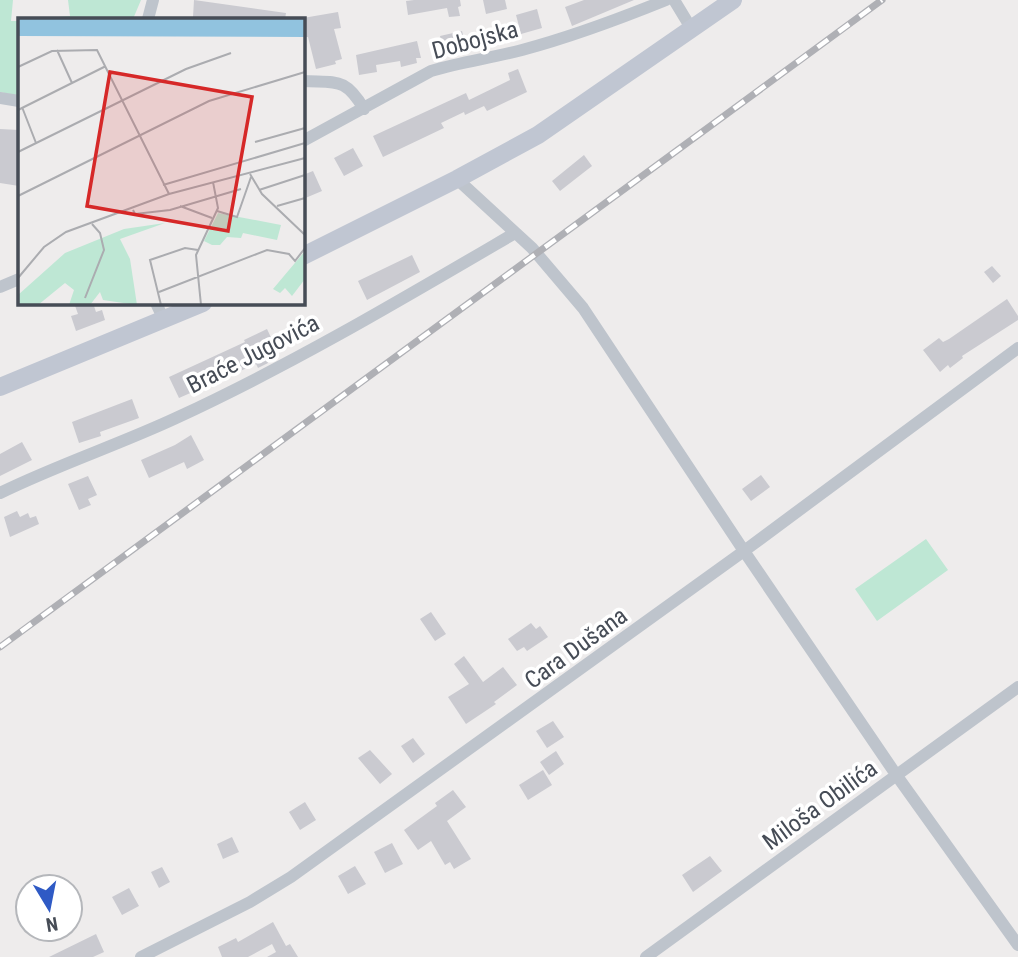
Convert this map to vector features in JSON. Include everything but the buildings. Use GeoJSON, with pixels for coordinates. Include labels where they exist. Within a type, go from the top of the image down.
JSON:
{"type":"FeatureCollection","features":[{"type":"Feature","properties":{"kind":"main road"},"geometry":{"type":"LineString","coordinates":[[304,256],[538,135],[733,0]]}},
{"type":"Feature","properties":{"kind":"main road"},"geometry":{"type":"LineString","coordinates":[[0,387],[201,304]]}},
{"type":"Feature","properties":{"kind":"street"},"geometry":{"type":"LineString","coordinates":[[148,18],[153,0]]}},
{"type":"Feature","properties":{"kind":"street","name":"Dobojska"},"geometry":{"type":"LineString","coordinates":[[304,140],[431,71],[524,49],[624,18],[666,0]]}},
{"type":"Feature","properties":{"kind":"street"},"geometry":{"type":"LineString","coordinates":[[674,0],[691,28]]}},
{"type":"Feature","properties":{"kind":"street"},"geometry":{"type":"LineString","coordinates":[[304,81],[344,83],[354,92],[364,109]]}},
{"type":"Feature","properties":{"kind":"street"},"geometry":{"type":"LineString","coordinates":[[0,98],[18,101]]}},
{"type":"Feature","properties":{"kind":"street"},"geometry":{"type":"LineString","coordinates":[[457,179],[537,253],[583,308],[897,776],[1018,946]]}},
{"type":"Feature","properties":{"kind":"street","name":"Braće Jugovića"},"geometry":{"type":"LineString","coordinates":[[0,493],[36,475],[175,418],[287,363],[515,233]]}},
{"type":"Feature","properties":{"kind":"street"},"geometry":{"type":"LineString","coordinates":[[0,287],[18,279]]}},
{"type":"Feature","properties":{"kind":"street"},"geometry":{"type":"LineString","coordinates":[[156,304],[164,320]]}},
{"type":"Feature","properties":{"kind":"street","name":"Cara Dušana"},"geometry":{"type":"LineString","coordinates":[[141,957],[250,902],[291,877],[744,551],[1018,348]]}},
{"type":"Feature","properties":{"kind":"street","name":"Miloša Obilića"},"geometry":{"type":"LineString","coordinates":[[646,957],[1018,687]]}},
{"type":"Feature","properties":{"kind":"green space"},"geometry":{"type":"Polygon","coordinates":[[[0,0],[13,0],[11,21],[18,21],[18,96],[0,92],[0,0]]]}},
{"type":"Feature","properties":{"kind":"green space"},"geometry":{"type":"Polygon","coordinates":[[[68,0],[141,0],[133,18],[47,18],[70,16],[68,0]]]}},
{"type":"Feature","properties":{"kind":"green space"},"geometry":{"type":"Polygon","coordinates":[[[926,539],[948,570],[877,621],[855,589],[926,539]]]}},
{"type":"Feature","properties":{"kind":"railway"},"geometry":{"type":"LineString","coordinates":[[0,647],[882,0]]}}]}
